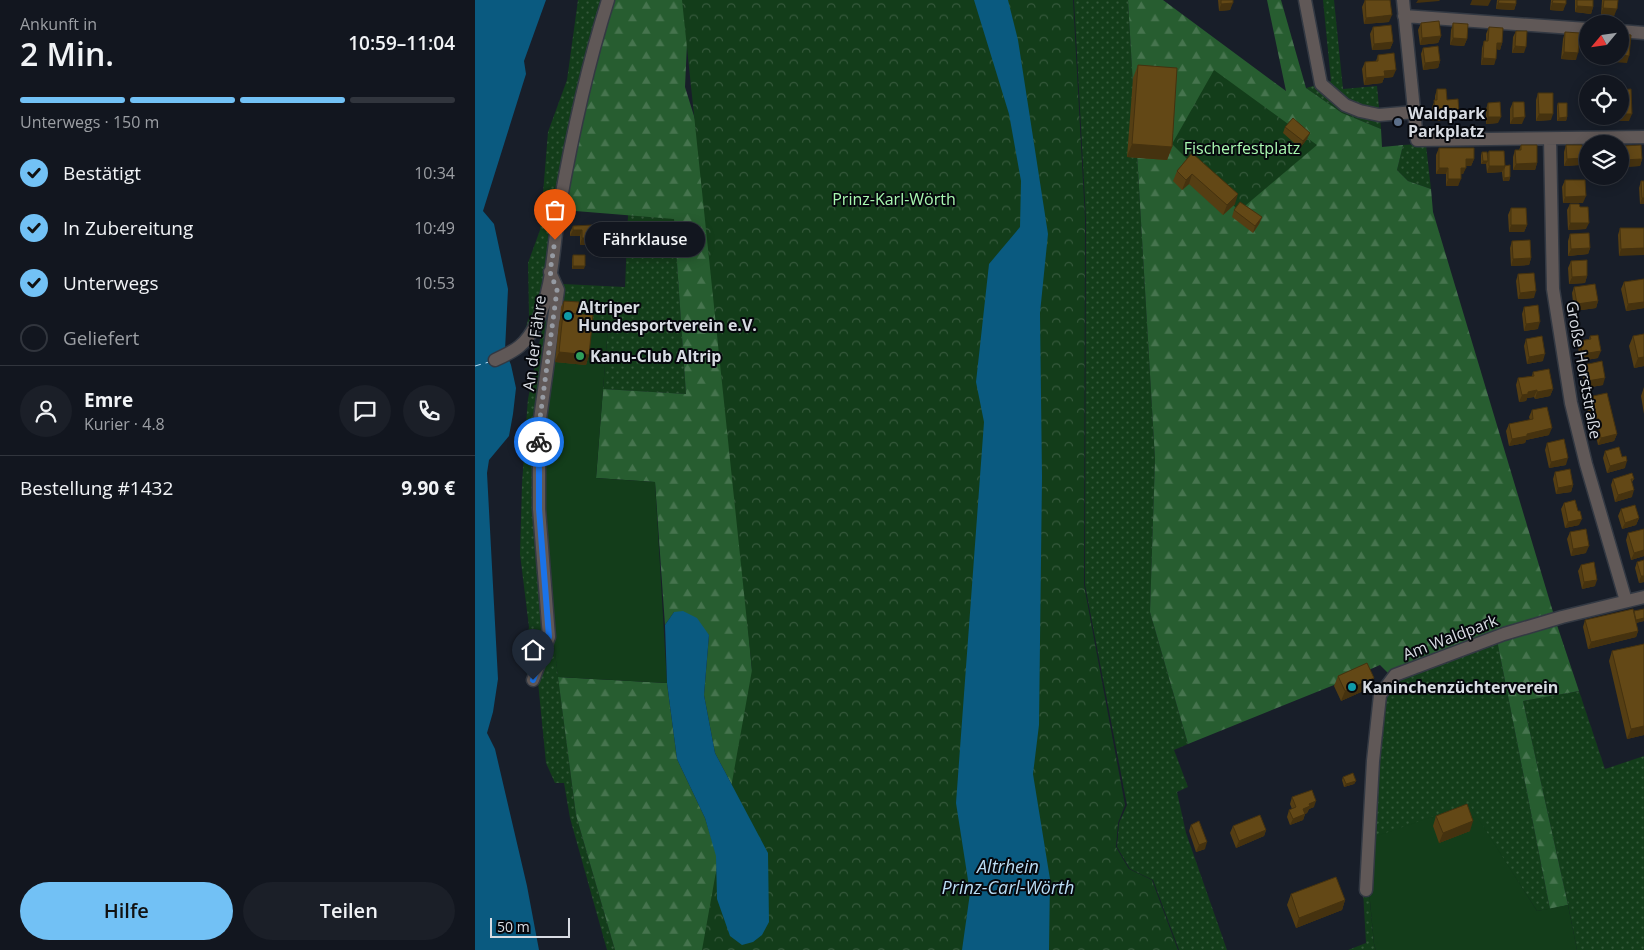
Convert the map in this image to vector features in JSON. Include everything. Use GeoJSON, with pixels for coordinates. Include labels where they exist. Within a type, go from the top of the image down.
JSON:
{"type":"FeatureCollection","features":[{"type":"Feature","properties":{"kind":"street","name":"An der Fähre"},"geometry":{"type":"LineString","coordinates":[[533,680],[549,637],[539,509],[539,426],[557,290],[550,272],[570,148],[597,36],[608,0]]}},
{"type":"Feature","properties":{"kind":"street"},"geometry":{"type":"LineString","coordinates":[[1305,0],[1321,84],[1345,105],[1360,111],[1379,115],[1415,112]]}},
{"type":"Feature","properties":{"kind":"street"},"geometry":{"type":"LineString","coordinates":[[1403,0],[1417,140],[1644,137]]}},
{"type":"Feature","properties":{"kind":"street"},"geometry":{"type":"LineString","coordinates":[[1404,16],[1579,28]]}},
{"type":"Feature","properties":{"kind":"street"},"geometry":{"type":"LineString","coordinates":[[1629,32],[1644,33]]}},
{"type":"Feature","properties":{"kind":"street","name":"Große Horststraße"},"geometry":{"type":"LineString","coordinates":[[1550,139],[1553,289],[1571,403],[1586,464],[1627,601]]}},
{"type":"Feature","properties":{"kind":"street"},"geometry":{"type":"LineString","coordinates":[[495,360],[511,353],[524,344],[537,323],[548,290],[550,272]]}},
{"type":"Feature","properties":{"kind":"street","name":"Am Waldpark"},"geometry":{"type":"LineString","coordinates":[[1366,890],[1372,771],[1380,695],[1395,675],[1495,637],[1562,617],[1644,597]]}},
{"type":"Feature","properties":{"kind":"green space"},"geometry":{"type":"Polygon","coordinates":[[[578,0],[603,0],[544,288],[538,309],[526,331],[529,317],[528,263],[540,230],[548,132],[567,80],[578,0]]]}},
{"type":"Feature","properties":{"kind":"green space"},"geometry":{"type":"Polygon","coordinates":[[[611,0],[689,0],[685,87],[703,145],[709,183],[768,853],[715,753],[704,695],[709,635],[674,612],[665,625],[655,482],[596,478],[603,389],[686,394],[674,219],[563,210],[573,148],[611,0]]]}},
{"type":"Feature","properties":{"kind":"green space","name":"Prinz-Karl-Wörth"},"geometry":{"type":"Polygon","coordinates":[[[682,0],[1073,0],[1085,218],[1084,585],[1125,805],[1118,823],[1116,847],[1129,869],[1152,880],[1178,950],[702,950],[752,670],[682,0]]]}},
{"type":"Feature","properties":{"kind":"green space"},"geometry":{"type":"Polygon","coordinates":[[[1074,0],[1128,0],[1155,459],[1150,612],[1188,744],[1174,750],[1188,787],[1177,792],[1186,833],[1227,950],[1179,950],[1153,880],[1130,869],[1117,847],[1119,823],[1127,805],[1085,585],[1086,219],[1074,0]]]}},
{"type":"Feature","properties":{"kind":"green space"},"geometry":{"type":"Polygon","coordinates":[[[1128,0],[1163,0],[1286,91],[1267,0],[1281,0],[1306,88],[1342,113],[1381,129],[1382,147],[1403,145],[1397,170],[1408,181],[1431,189],[1433,212],[1556,622],[1579,691],[1523,701],[1568,905],[1550,909],[1497,640],[1394,679],[1380,665],[1188,744],[1150,612],[1155,459],[1128,0]]]}},
{"type":"Feature","properties":{"kind":"green space"},"geometry":{"type":"Polygon","coordinates":[[[1323,0],[1334,0],[1343,89],[1377,86],[1381,129],[1342,113],[1306,88],[1331,81],[1323,0]]]}},
{"type":"Feature","properties":{"kind":"green space","name":"Fischerfestplatz"},"geometry":{"type":"Polygon","coordinates":[[[1214,70],[1317,145],[1239,211],[1172,144],[1214,70]]]}},
{"type":"Feature","properties":{"kind":"green space"},"geometry":{"type":"Polygon","coordinates":[[[1403,145],[1426,145],[1431,189],[1408,181],[1397,170],[1403,145]]]}},
{"type":"Feature","properties":{"kind":"green space"},"geometry":{"type":"Polygon","coordinates":[[[628,215],[674,218],[686,394],[603,389],[608,327],[559,323],[563,284],[625,287],[628,215]]]}},
{"type":"Feature","properties":{"kind":"green space"},"geometry":{"type":"Polygon","coordinates":[[[551,301],[553,637],[576,815],[615,950],[607,950],[570,818],[564,783],[555,783],[546,763],[538,682],[529,680],[522,660],[529,627],[520,554],[527,411],[543,325],[551,301]]]}},
{"type":"Feature","properties":{"kind":"green space"},"geometry":{"type":"Polygon","coordinates":[[[559,323],[608,327],[596,478],[655,482],[667,683],[558,677],[543,509],[543,430],[559,323]]]}},
{"type":"Feature","properties":{"kind":"green space"},"geometry":{"type":"Polygon","coordinates":[[[1497,640],[1550,909],[1537,911],[1468,804],[1369,891],[1376,950],[1348,950],[1366,943],[1363,891],[1385,698],[1394,679],[1497,640]]]}},
{"type":"Feature","properties":{"kind":"green space"},"geometry":{"type":"Polygon","coordinates":[[[558,677],[667,683],[677,759],[705,818],[717,856],[717,899],[721,950],[615,950],[576,815],[558,677]]]}},
{"type":"Feature","properties":{"kind":"green space"},"geometry":{"type":"Polygon","coordinates":[[[1579,691],[1605,769],[1644,756],[1644,950],[1577,950],[1523,701],[1579,691]]]}},
{"type":"Feature","properties":{"kind":"green space"},"geometry":{"type":"Polygon","coordinates":[[[1469,804],[1537,911],[1568,905],[1577,950],[1376,950],[1369,891],[1371,838],[1469,804]]]}},
{"type":"Feature","properties":{"kind":"water"},"geometry":{"type":"Polygon","coordinates":[[[475,0],[546,0],[524,61],[526,74],[483,211],[494,224],[508,289],[505,350],[511,365],[516,388],[509,436],[489,460],[487,473],[498,679],[493,712],[487,733],[495,749],[527,886],[539,950],[475,950],[475,0]]]}},
{"type":"Feature","properties":{"kind":"water","name":"Altrhein Prinz-Carl-Wörth"},"geometry":{"type":"Polygon","coordinates":[[[974,0],[1008,0],[1018,40],[1048,234],[1040,313],[1042,477],[1039,725],[1033,774],[1050,879],[1049,950],[962,950],[970,893],[956,803],[984,422],[976,382],[989,264],[1020,227],[1021,181],[1009,114],[974,0]]]}},
{"type":"Feature","properties":{"kind":"water"},"geometry":{"type":"Polygon","coordinates":[[[683,611],[697,618],[709,635],[704,695],[715,753],[768,853],[769,922],[762,935],[753,942],[742,945],[730,936],[717,899],[716,856],[705,818],[677,759],[667,683],[665,625],[674,612],[683,611]]]}},
{"type":"Feature","properties":{"kind":"building"},"geometry":{"type":"Polygon","coordinates":[[[1221,0],[1233,0],[1233,3],[1221,4],[1221,0]]]}},
{"type":"Feature","properties":{"kind":"building"},"geometry":{"type":"Polygon","coordinates":[[[1365,0],[1390,0],[1392,15],[1366,18],[1365,0]]]}},
{"type":"Feature","properties":{"kind":"building"},"geometry":{"type":"Polygon","coordinates":[[[1499,0],[1516,0],[1516,4],[1498,3],[1499,0]]]}},
{"type":"Feature","properties":{"kind":"building"},"geometry":{"type":"Polygon","coordinates":[[[1553,0],[1566,0],[1566,4],[1552,3],[1553,0]]]}},
{"type":"Feature","properties":{"kind":"building"},"geometry":{"type":"Polygon","coordinates":[[[1577,0],[1593,0],[1593,7],[1577,6],[1577,0]]]}},
{"type":"Feature","properties":{"kind":"building"},"geometry":{"type":"Polygon","coordinates":[[[1604,0],[1618,0],[1617,9],[1603,8],[1604,0]]]}},
{"type":"Feature","properties":{"kind":"building"},"geometry":{"type":"Polygon","coordinates":[[[1439,21],[1441,36],[1422,38],[1421,23],[1439,21]]]}},
{"type":"Feature","properties":{"kind":"building"},"geometry":{"type":"Polygon","coordinates":[[[1453,23],[1468,24],[1467,39],[1453,38],[1453,23]]]}},
{"type":"Feature","properties":{"kind":"building"},"geometry":{"type":"Polygon","coordinates":[[[1391,25],[1393,42],[1374,44],[1373,27],[1391,25]]]}},
{"type":"Feature","properties":{"kind":"building"},"geometry":{"type":"Polygon","coordinates":[[[1489,27],[1503,28],[1502,43],[1497,43],[1496,59],[1483,58],[1484,41],[1488,41],[1489,27]]]}},
{"type":"Feature","properties":{"kind":"building"},"geometry":{"type":"Polygon","coordinates":[[[1516,31],[1527,31],[1526,47],[1515,46],[1516,31]]]}},
{"type":"Feature","properties":{"kind":"building"},"geometry":{"type":"Polygon","coordinates":[[[1565,32],[1579,33],[1578,53],[1564,52],[1565,32]]]}},
{"type":"Feature","properties":{"kind":"building"},"geometry":{"type":"Polygon","coordinates":[[[1629,35],[1631,35],[1629,56],[1629,35]]]}},
{"type":"Feature","properties":{"kind":"building"},"geometry":{"type":"Polygon","coordinates":[[[1438,46],[1440,61],[1425,63],[1423,48],[1438,46]]]}},
{"type":"Feature","properties":{"kind":"building"},"geometry":{"type":"Polygon","coordinates":[[[1394,53],[1396,70],[1384,71],[1385,76],[1366,78],[1365,62],[1378,61],[1378,55],[1394,53]]]}},
{"type":"Feature","properties":{"kind":"building"},"geometry":{"type":"Polygon","coordinates":[[[1138,65],[1177,68],[1172,147],[1132,144],[1138,65]]]}},
{"type":"Feature","properties":{"kind":"building"},"geometry":{"type":"Polygon","coordinates":[[[1437,89],[1446,89],[1447,100],[1458,99],[1459,113],[1435,114],[1434,100],[1437,100],[1437,89]]]}},
{"type":"Feature","properties":{"kind":"building"},"geometry":{"type":"Polygon","coordinates":[[[1629,89],[1631,89],[1632,114],[1629,114],[1629,89]]]}},
{"type":"Feature","properties":{"kind":"building"},"geometry":{"type":"Polygon","coordinates":[[[1538,93],[1553,93],[1553,114],[1539,114],[1538,93]]]}},
{"type":"Feature","properties":{"kind":"building"},"geometry":{"type":"Polygon","coordinates":[[[1500,102],[1501,117],[1488,117],[1488,103],[1500,102]]]}},
{"type":"Feature","properties":{"kind":"building"},"geometry":{"type":"Polygon","coordinates":[[[1513,102],[1524,102],[1525,117],[1513,118],[1513,102]]]}},
{"type":"Feature","properties":{"kind":"building"},"geometry":{"type":"Polygon","coordinates":[[[1558,103],[1567,103],[1567,117],[1559,118],[1558,103]]]}},
{"type":"Feature","properties":{"kind":"building"},"geometry":{"type":"Polygon","coordinates":[[[1293,118],[1310,133],[1303,141],[1285,127],[1293,118]]]}},
{"type":"Feature","properties":{"kind":"building"},"geometry":{"type":"Polygon","coordinates":[[[1521,145],[1537,145],[1537,163],[1516,164],[1515,150],[1521,150],[1521,145]]]}},
{"type":"Feature","properties":{"kind":"building"},"geometry":{"type":"Polygon","coordinates":[[[1566,145],[1579,145],[1579,158],[1567,159],[1566,145]]]}},
{"type":"Feature","properties":{"kind":"building"},"geometry":{"type":"Polygon","coordinates":[[[1641,145],[1642,159],[1629,160],[1629,146],[1641,145]]]}},
{"type":"Feature","properties":{"kind":"building"},"geometry":{"type":"Polygon","coordinates":[[[1439,148],[1474,148],[1474,159],[1466,159],[1466,168],[1461,168],[1461,179],[1448,179],[1448,168],[1439,168],[1439,148]]]}},
{"type":"Feature","properties":{"kind":"building"},"geometry":{"type":"Polygon","coordinates":[[[1489,151],[1504,151],[1505,166],[1489,166],[1489,151]]]}},
{"type":"Feature","properties":{"kind":"building"},"geometry":{"type":"Polygon","coordinates":[[[1482,152],[1487,152],[1488,161],[1483,161],[1482,152]]]}},
{"type":"Feature","properties":{"kind":"building"},"geometry":{"type":"Polygon","coordinates":[[[1192,153],[1238,194],[1227,205],[1192,174],[1186,180],[1177,171],[1192,153]]]}},
{"type":"Feature","properties":{"kind":"building"},"geometry":{"type":"Polygon","coordinates":[[[1510,165],[1510,177],[1504,178],[1504,166],[1510,165]]]}},
{"type":"Feature","properties":{"kind":"building"},"geometry":{"type":"Polygon","coordinates":[[[1565,180],[1579,180],[1579,185],[1585,185],[1586,196],[1565,197],[1565,180]]]}},
{"type":"Feature","properties":{"kind":"building"},"geometry":{"type":"Polygon","coordinates":[[[1641,181],[1644,181],[1644,198],[1642,198],[1641,181]]]}},
{"type":"Feature","properties":{"kind":"building"},"geometry":{"type":"Polygon","coordinates":[[[1240,202],[1262,217],[1255,226],[1234,210],[1240,202]]]}},
{"type":"Feature","properties":{"kind":"building"},"geometry":{"type":"Polygon","coordinates":[[[1570,204],[1588,207],[1589,223],[1570,223],[1570,204]]]}},
{"type":"Feature","properties":{"kind":"building"},"geometry":{"type":"Polygon","coordinates":[[[1511,208],[1526,208],[1527,225],[1511,225],[1511,208]]]}},
{"type":"Feature","properties":{"kind":"building"},"geometry":{"type":"Polygon","coordinates":[[[593,225],[593,238],[582,238],[582,230],[573,230],[573,226],[593,225]]]}},
{"type":"Feature","properties":{"kind":"building"},"geometry":{"type":"Polygon","coordinates":[[[1620,228],[1644,228],[1644,248],[1621,249],[1620,228]]]}},
{"type":"Feature","properties":{"kind":"building"},"geometry":{"type":"Polygon","coordinates":[[[1589,233],[1590,248],[1571,249],[1570,234],[1589,233]]]}},
{"type":"Feature","properties":{"kind":"building"},"geometry":{"type":"Polygon","coordinates":[[[1530,240],[1531,258],[1513,259],[1512,241],[1530,240]]]}},
{"type":"Feature","properties":{"kind":"building"},"geometry":{"type":"Polygon","coordinates":[[[573,255],[585,255],[585,266],[573,266],[573,255]]]}},
{"type":"Feature","properties":{"kind":"building"},"geometry":{"type":"Polygon","coordinates":[[[1587,260],[1587,276],[1572,277],[1571,261],[1587,260]]]}},
{"type":"Feature","properties":{"kind":"building"},"geometry":{"type":"Polygon","coordinates":[[[1534,273],[1536,291],[1520,293],[1518,274],[1534,273]]]}},
{"type":"Feature","properties":{"kind":"building"},"geometry":{"type":"Polygon","coordinates":[[[1644,279],[1644,302],[1628,304],[1624,282],[1644,279]]]}},
{"type":"Feature","properties":{"kind":"building"},"geometry":{"type":"Polygon","coordinates":[[[1595,284],[1598,301],[1577,304],[1574,287],[1595,284]]]}},
{"type":"Feature","properties":{"kind":"building"},"geometry":{"type":"Polygon","coordinates":[[[564,301],[579,302],[578,314],[563,313],[562,316],[564,301]]]}},
{"type":"Feature","properties":{"kind":"building"},"geometry":{"type":"Polygon","coordinates":[[[1538,305],[1540,322],[1526,324],[1524,307],[1538,305]]]}},
{"type":"Feature","properties":{"kind":"building"},"geometry":{"type":"Polygon","coordinates":[[[563,313],[593,315],[589,355],[559,352],[563,313]]]}},
{"type":"Feature","properties":{"kind":"building"},"geometry":{"type":"Polygon","coordinates":[[[1644,334],[1644,357],[1638,358],[1633,336],[1644,334]]]}},
{"type":"Feature","properties":{"kind":"building"},"geometry":{"type":"Polygon","coordinates":[[[1598,335],[1601,351],[1582,354],[1580,341],[1591,339],[1590,336],[1598,335]]]}},
{"type":"Feature","properties":{"kind":"building"},"geometry":{"type":"Polygon","coordinates":[[[1542,336],[1545,354],[1529,357],[1526,339],[1542,336]]]}},
{"type":"Feature","properties":{"kind":"building"},"geometry":{"type":"Polygon","coordinates":[[[1602,361],[1605,378],[1587,381],[1584,365],[1602,361]]]}},
{"type":"Feature","properties":{"kind":"building"},"geometry":{"type":"Polygon","coordinates":[[[1549,369],[1553,389],[1537,392],[1537,390],[1522,395],[1518,378],[1534,376],[1533,372],[1549,369]]]}},
{"type":"Feature","properties":{"kind":"building"},"geometry":{"type":"Polygon","coordinates":[[[1607,393],[1617,434],[1601,438],[1598,425],[1600,424],[1598,418],[1596,419],[1594,407],[1591,408],[1590,402],[1594,401],[1593,396],[1607,393]]]}},
{"type":"Feature","properties":{"kind":"building"},"geometry":{"type":"Polygon","coordinates":[[[1547,407],[1552,428],[1512,439],[1509,424],[1533,419],[1532,410],[1547,407]]]}},
{"type":"Feature","properties":{"kind":"building"},"geometry":{"type":"Polygon","coordinates":[[[1564,439],[1568,458],[1551,462],[1547,443],[1564,439]]]}},
{"type":"Feature","properties":{"kind":"building"},"geometry":{"type":"Polygon","coordinates":[[[1619,447],[1622,457],[1626,456],[1627,461],[1610,466],[1605,451],[1619,447]]]}},
{"type":"Feature","properties":{"kind":"building"},"geometry":{"type":"Polygon","coordinates":[[[1570,469],[1573,485],[1558,488],[1555,472],[1570,469]]]}},
{"type":"Feature","properties":{"kind":"building"},"geometry":{"type":"Polygon","coordinates":[[[1632,473],[1634,479],[1631,479],[1634,490],[1618,495],[1613,479],[1632,473]]]}},
{"type":"Feature","properties":{"kind":"building"},"geometry":{"type":"Polygon","coordinates":[[[1575,500],[1582,519],[1568,522],[1564,503],[1575,500]]]}},
{"type":"Feature","properties":{"kind":"building"},"geometry":{"type":"Polygon","coordinates":[[[1635,505],[1639,518],[1625,523],[1621,509],[1635,505]]]}},
{"type":"Feature","properties":{"kind":"building"},"geometry":{"type":"Polygon","coordinates":[[[1586,529],[1589,546],[1573,549],[1570,532],[1586,529]]]}},
{"type":"Feature","properties":{"kind":"building"},"geometry":{"type":"Polygon","coordinates":[[[1644,529],[1644,550],[1634,553],[1628,533],[1644,529]]]}},
{"type":"Feature","properties":{"kind":"building"},"geometry":{"type":"Polygon","coordinates":[[[1644,560],[1644,576],[1641,576],[1637,562],[1644,560]]]}},
{"type":"Feature","properties":{"kind":"building"},"geometry":{"type":"Polygon","coordinates":[[[1594,562],[1597,580],[1584,582],[1581,565],[1594,562]]]}},
{"type":"Feature","properties":{"kind":"building"},"geometry":{"type":"Polygon","coordinates":[[[1633,609],[1638,631],[1591,642],[1585,620],[1633,609]]]}},
{"type":"Feature","properties":{"kind":"building"},"geometry":{"type":"Polygon","coordinates":[[[1644,609],[1644,618],[1636,620],[1634,611],[1644,609]]]}},
{"type":"Feature","properties":{"kind":"building"},"geometry":{"type":"Polygon","coordinates":[[[1644,644],[1644,726],[1631,729],[1612,651],[1644,644]]]}},
{"type":"Feature","properties":{"kind":"building"},"geometry":{"type":"Polygon","coordinates":[[[1367,663],[1374,678],[1345,691],[1338,676],[1367,663]]]}},
{"type":"Feature","properties":{"kind":"building"},"geometry":{"type":"Polygon","coordinates":[[[1353,773],[1356,781],[1346,784],[1343,777],[1353,773]]]}},
{"type":"Feature","properties":{"kind":"building"},"geometry":{"type":"Polygon","coordinates":[[[1312,790],[1316,801],[1303,809],[1305,814],[1293,819],[1289,810],[1296,807],[1292,797],[1312,790]]]}},
{"type":"Feature","properties":{"kind":"building"},"geometry":{"type":"Polygon","coordinates":[[[1467,804],[1473,821],[1443,833],[1436,816],[1467,804]]]}},
{"type":"Feature","properties":{"kind":"building"},"geometry":{"type":"Polygon","coordinates":[[[1260,815],[1266,830],[1239,841],[1233,826],[1260,815]]]}},
{"type":"Feature","properties":{"kind":"building"},"geometry":{"type":"Polygon","coordinates":[[[1199,821],[1207,842],[1199,845],[1191,825],[1199,821]]]}},
{"type":"Feature","properties":{"kind":"building"},"geometry":{"type":"Polygon","coordinates":[[[1336,877],[1345,900],[1299,918],[1291,894],[1336,877]]]}},
{"type":"Feature","properties":{"kind":"ferry route"},"geometry":{"type":"LineString","coordinates":[[475,366],[489,362]]}},
{"type":"Feature","properties":{"kind":"way so far"},"geometry":{"type":"LineString","coordinates":[[539,442],[539,426],[557,290],[550,272],[555,240]]}},
{"type":"Feature","properties":{"kind":"place","name":"Waldpark Parkplatz"},"geometry":{"type":"Point","coordinates":[1398,122]}},
{"type":"Feature","properties":{"kind":"place","name":"Fährklause"},"geometry":{"type":"Point","coordinates":[555,240]}},
{"type":"Feature","properties":{"kind":"place","name":"Altriper Hundesportverein e.V."},"geometry":{"type":"Point","coordinates":[568,316]}},
{"type":"Feature","properties":{"kind":"place","name":"Kanu-Club Altrip"},"geometry":{"type":"Point","coordinates":[580,356]}},
{"type":"Feature","properties":{"kind":"place","name":"Kaninchenzüchterverein"},"geometry":{"type":"Point","coordinates":[1352,687]}},
{"type":"Feature","properties":{"kind":"route"},"geometry":{"type":"LineString","coordinates":[[533,680],[549,637],[539,509],[539,442]]}}]}
